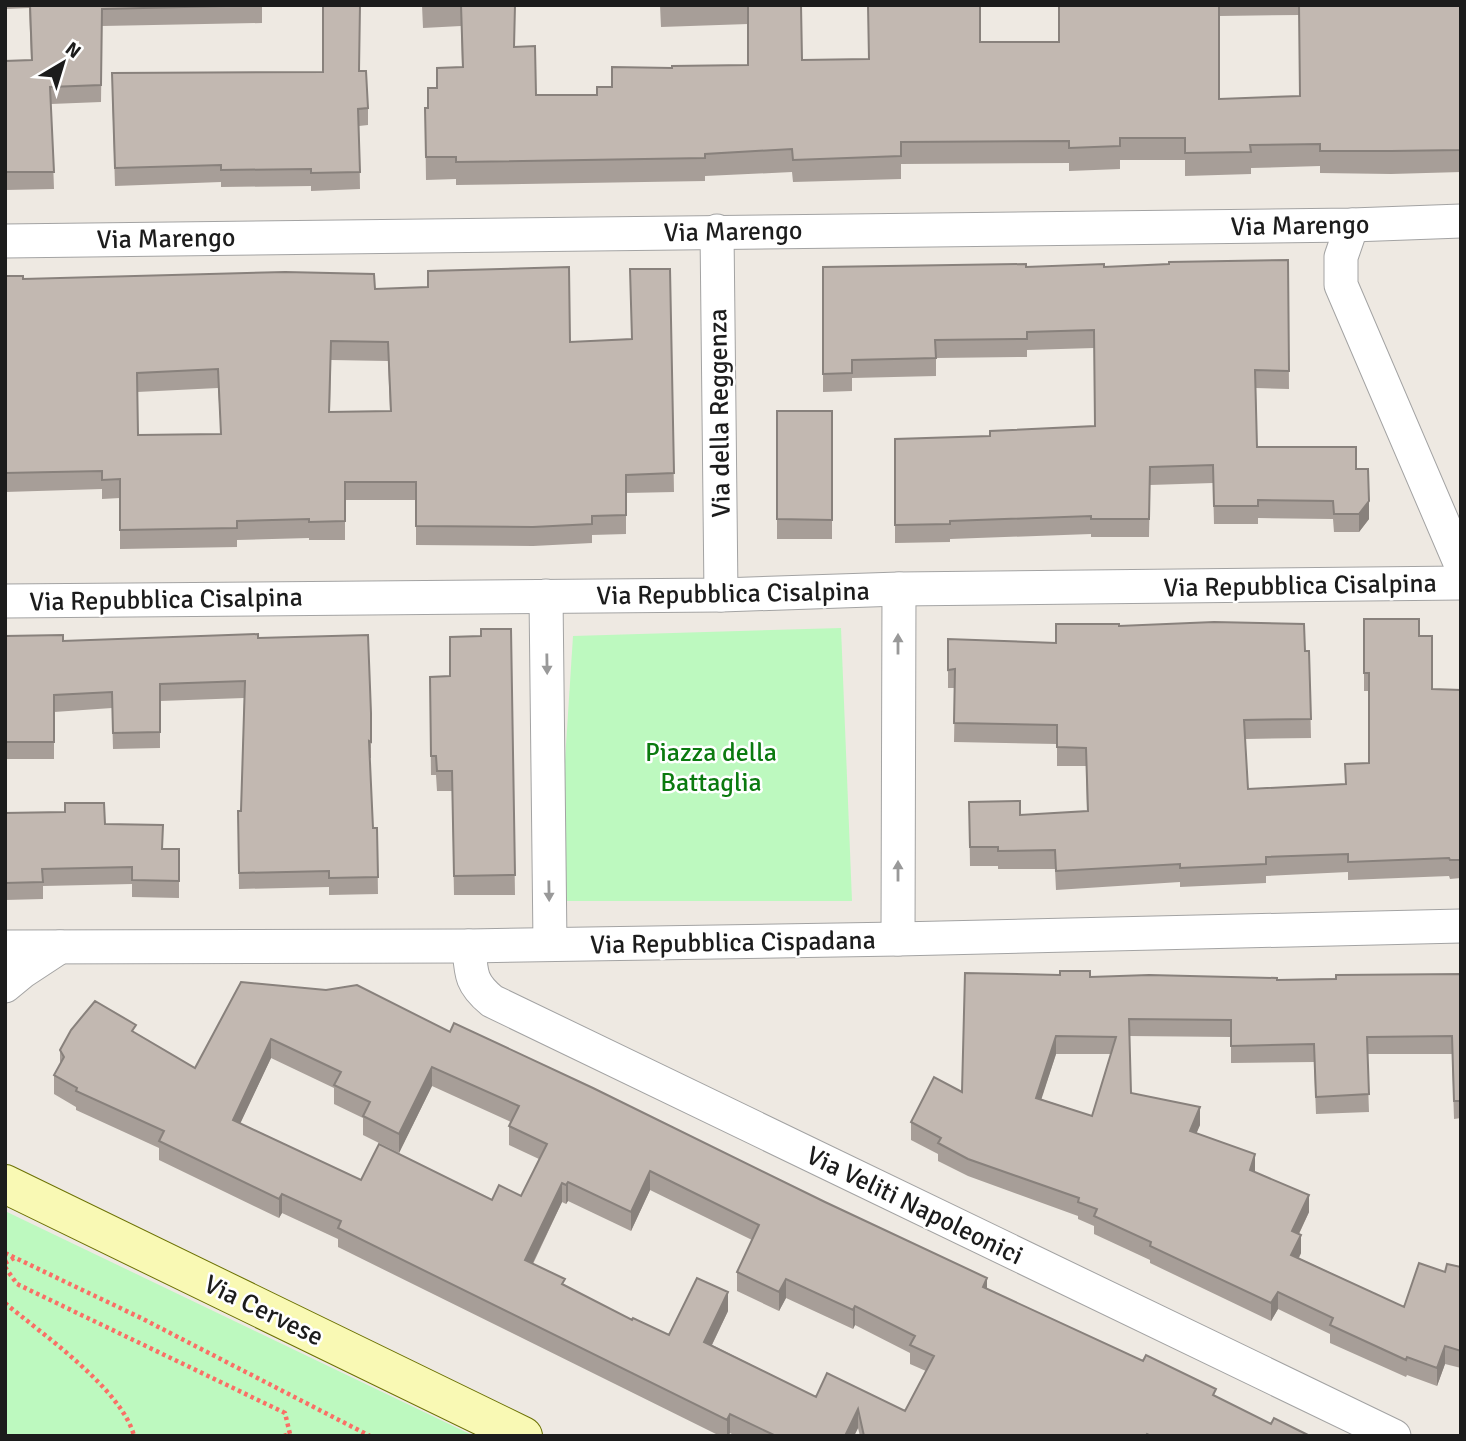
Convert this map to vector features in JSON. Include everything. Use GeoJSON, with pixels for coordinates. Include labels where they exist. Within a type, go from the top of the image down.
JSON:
{"type":"FeatureCollection","features":[{"type":"Feature","properties":{"kind":"main road","name":"Via Cervese"},"geometry":{"type":"LineString","coordinates":[[5,1185],[523,1436]]}},
{"type":"Feature","properties":{"kind":"street","name":"Via Marengo"},"geometry":{"type":"LineString","coordinates":[[5,241],[1352,225],[1461,221]]}},
{"type":"Feature","properties":{"kind":"street"},"geometry":{"type":"LineString","coordinates":[[1352,225],[1341,257],[1342,285],[1461,565]]}},
{"type":"Feature","properties":{"kind":"street","name":"Via della Reggenza"},"geometry":{"type":"LineString","coordinates":[[716,231],[721,595]]}},
{"type":"Feature","properties":{"kind":"street","name":"Via Repubblica Cisalpina"},"geometry":{"type":"LineString","coordinates":[[5,601],[721,595],[898,589],[1461,583]]}},
{"type":"Feature","properties":{"kind":"street"},"geometry":{"type":"LineString","coordinates":[[898,589],[898,939]]}},
{"type":"Feature","properties":{"kind":"street"},"geometry":{"type":"LineString","coordinates":[[546,596],[550,944]]}},
{"type":"Feature","properties":{"kind":"street","name":"Via Repubblica Cispadana"},"geometry":{"type":"LineString","coordinates":[[5,947],[469,946],[1461,926]]}},
{"type":"Feature","properties":{"kind":"street","name":"Via Veliti Napoleonici"},"geometry":{"type":"LineString","coordinates":[[469,946],[471,978],[479,990],[492,1001],[1394,1436]]}},
{"type":"Feature","properties":{"kind":"street"},"geometry":{"type":"LineString","coordinates":[[5,986],[60,947]]}},
{"type":"Feature","properties":{"kind":"path"},"geometry":{"type":"LineString","coordinates":[[5,1253],[141,1318],[370,1436]]}},
{"type":"Feature","properties":{"kind":"path"},"geometry":{"type":"LineString","coordinates":[[14,1257],[5,1265],[17,1284],[285,1413],[290,1434],[284,1436]]}},
{"type":"Feature","properties":{"kind":"path"},"geometry":{"type":"LineString","coordinates":[[5,1303],[95,1378],[130,1421],[134,1436]]}},
{"type":"Feature","properties":{"kind":"green space","name":"Piazza della Battaglia"},"geometry":{"type":"Polygon","coordinates":[[[841,628],[852,901],[556,901],[573,636],[841,628]]]}},
{"type":"Feature","properties":{"kind":"green space"},"geometry":{"type":"Polygon","coordinates":[[[5,1211],[474,1436],[5,1436],[5,1211]]]}},
{"type":"Feature","properties":{"kind":"building"},"geometry":{"type":"Polygon","coordinates":[[[30,5],[262,5],[102,9],[101,85],[50,87],[54,172],[5,172],[5,61],[32,60],[30,5]]]}},
{"type":"Feature","properties":{"kind":"building"},"geometry":{"type":"Polygon","coordinates":[[[323,5],[360,5],[359,71],[366,71],[368,108],[358,109],[360,172],[311,173],[311,169],[221,170],[221,165],[115,168],[112,73],[323,72],[323,5]]]}},
{"type":"Feature","properties":{"kind":"building"},"geometry":{"type":"Polygon","coordinates":[[[461,5],[515,5],[514,47],[535,46],[536,95],[597,95],[597,87],[612,87],[612,67],[748,65],[748,5],[801,5],[802,60],[869,59],[868,5],[980,5],[980,42],[1059,42],[1059,5],[1219,5],[1219,99],[1300,96],[1299,5],[1461,5],[1461,150],[1320,151],[1320,144],[1250,145],[1251,152],[1185,153],[1185,138],[1120,138],[1120,146],[1069,148],[1069,141],[901,142],[901,156],[793,160],[792,149],[705,154],[705,158],[456,162],[456,157],[426,157],[425,108],[428,108],[428,88],[437,88],[437,68],[463,67],[461,5]]]}},
{"type":"Feature","properties":{"kind":"building"},"geometry":{"type":"Polygon","coordinates":[[[1288,260],[1289,371],[1255,370],[1257,447],[1356,447],[1356,469],[1368,469],[1369,501],[1359,514],[1334,514],[1333,501],[1258,500],[1258,506],[1214,506],[1213,465],[1150,467],[1149,519],[1091,519],[1091,516],[895,525],[895,439],[990,436],[990,431],[1095,426],[1094,330],[1027,332],[1027,339],[935,340],[936,358],[852,360],[852,373],[823,374],[823,267],[1026,264],[1026,267],[1104,264],[1104,267],[1169,262],[1288,260]]]}},
{"type":"Feature","properties":{"kind":"building"},"geometry":{"type":"Polygon","coordinates":[[[569,267],[570,342],[632,339],[630,269],[670,269],[674,473],[626,475],[626,515],[592,516],[592,524],[533,527],[416,526],[416,482],[345,482],[345,521],[237,521],[237,528],[120,530],[120,479],[102,480],[102,471],[5,473],[5,276],[23,276],[23,279],[285,272],[374,274],[375,289],[428,287],[428,271],[569,267]],[[331,341],[329,412],[391,411],[388,342],[331,341]],[[218,369],[137,373],[138,435],[221,434],[218,369]]]}},
{"type":"Feature","properties":{"kind":"building"},"geometry":{"type":"Polygon","coordinates":[[[777,411],[832,411],[832,520],[777,519],[777,411]]]}},
{"type":"Feature","properties":{"kind":"building"},"geometry":{"type":"Polygon","coordinates":[[[1364,619],[1419,619],[1419,636],[1432,636],[1432,689],[1461,690],[1461,860],[1449,858],[1348,862],[1348,854],[1266,857],[1266,864],[1180,868],[1180,864],[1056,871],[1055,850],[998,851],[998,847],[970,847],[969,802],[1020,801],[1020,815],[1088,811],[1086,748],[1057,747],[1057,725],[954,723],[955,669],[948,670],[948,639],[1056,643],[1056,624],[1304,624],[1305,651],[1309,651],[1311,719],[1244,720],[1248,789],[1346,784],[1345,764],[1369,763],[1369,673],[1364,673],[1364,619]]]}},
{"type":"Feature","properties":{"kind":"building"},"geometry":{"type":"Polygon","coordinates":[[[481,629],[511,629],[515,875],[454,876],[452,771],[437,771],[436,756],[431,756],[430,677],[450,676],[450,637],[481,636],[481,629]]]}},
{"type":"Feature","properties":{"kind":"building"},"geometry":{"type":"Polygon","coordinates":[[[258,634],[258,638],[368,635],[371,713],[371,742],[369,741],[373,828],[377,828],[378,877],[329,878],[329,871],[239,873],[238,811],[241,811],[245,681],[160,684],[160,732],[113,733],[112,692],[54,695],[54,742],[5,742],[5,636],[63,635],[63,641],[258,634]]]}},
{"type":"Feature","properties":{"kind":"building"},"geometry":{"type":"Polygon","coordinates":[[[65,803],[104,803],[105,824],[163,825],[162,849],[179,849],[179,881],[132,880],[132,867],[42,869],[43,882],[5,883],[5,813],[65,812],[65,803]]]}},
{"type":"Feature","properties":{"kind":"building"},"geometry":{"type":"Polygon","coordinates":[[[1060,971],[1090,971],[1090,977],[1149,975],[1277,980],[1336,979],[1336,975],[1461,974],[1461,1101],[1454,1101],[1452,1036],[1367,1037],[1369,1094],[1316,1097],[1314,1044],[1231,1046],[1231,1020],[1129,1019],[1131,1093],[1200,1107],[1190,1131],[1255,1154],[1250,1170],[1309,1195],[1292,1231],[1301,1235],[1291,1255],[1404,1307],[1419,1263],[1445,1272],[1447,1264],[1461,1267],[1461,1351],[1445,1346],[1437,1368],[1407,1357],[1406,1360],[1330,1325],[1333,1318],[1278,1292],[1271,1303],[1150,1246],[1151,1242],[1094,1216],[1097,1209],[1078,1202],[1079,1198],[968,1159],[938,1143],[941,1138],[911,1122],[934,1077],[962,1092],[965,973],[1060,975],[1060,971]],[[1056,1036],[1036,1098],[1092,1116],[1116,1037],[1056,1036]]]}},
{"type":"Feature","properties":{"kind":"building"},"geometry":{"type":"Polygon","coordinates":[[[241,982],[326,990],[357,985],[450,1032],[454,1023],[593,1088],[987,1278],[983,1287],[1143,1361],[1146,1355],[1216,1389],[1213,1395],[1271,1424],[1274,1418],[1310,1436],[864,1436],[858,1409],[845,1436],[776,1436],[730,1414],[727,1420],[338,1228],[341,1221],[282,1194],[279,1199],[159,1141],[164,1131],[76,1091],[77,1088],[54,1075],[64,1057],[60,1050],[71,1030],[95,1001],[136,1025],[132,1031],[195,1068],[241,982]],[[271,1039],[233,1120],[361,1180],[379,1144],[492,1200],[499,1185],[521,1196],[547,1144],[509,1126],[519,1106],[432,1067],[399,1134],[363,1116],[370,1102],[334,1085],[341,1072],[271,1039]],[[650,1171],[631,1212],[568,1182],[566,1185],[562,1183],[525,1260],[565,1279],[562,1284],[632,1320],[633,1318],[669,1335],[697,1278],[728,1292],[704,1342],[816,1397],[827,1373],[905,1411],[934,1356],[910,1345],[915,1336],[855,1306],[853,1310],[786,1279],[779,1292],[737,1272],[759,1225],[650,1171]]]}}]}
